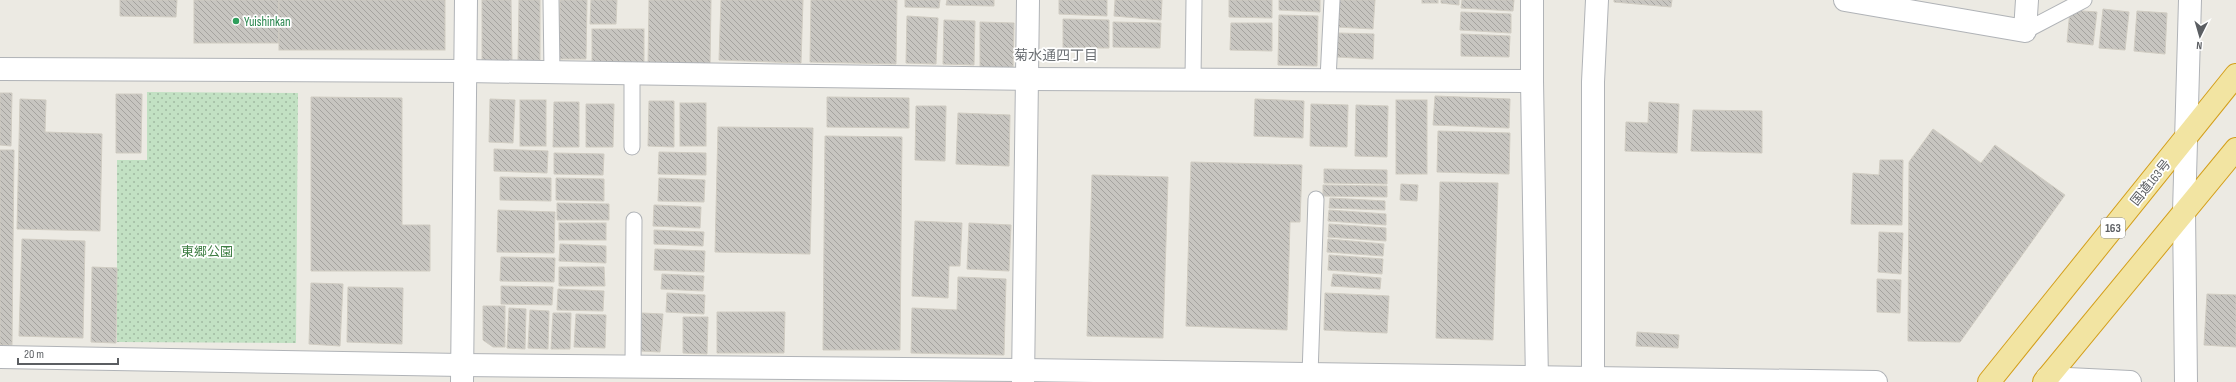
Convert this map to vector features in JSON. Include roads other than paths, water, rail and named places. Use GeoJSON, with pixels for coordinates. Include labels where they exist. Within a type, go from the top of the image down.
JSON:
{"type":"FeatureCollection","features":[{"type":"Feature","properties":{"kind":"highway","name":"国道163号"},"geometry":{"type":"LineString","coordinates":[[1989,382],[2236,74]]}},
{"type":"Feature","properties":{"kind":"highway"},"geometry":{"type":"LineString","coordinates":[[2046,380],[2236,149]]}},
{"type":"Feature","properties":{"kind":"street"},"geometry":{"type":"LineString","coordinates":[[462,373],[466,0]]}},
{"type":"Feature","properties":{"kind":"street"},"geometry":{"type":"LineString","coordinates":[[1023,376],[1028,0]]}},
{"type":"Feature","properties":{"kind":"street"},"geometry":{"type":"LineString","coordinates":[[1532,0],[1537,380]]}},
{"type":"Feature","properties":{"kind":"street"},"geometry":{"type":"LineString","coordinates":[[1593,381],[1593,82],[1597,0]]}},
{"type":"Feature","properties":{"kind":"street"},"geometry":{"type":"LineString","coordinates":[[1845,0],[1881,3],[2025,31],[2027,0]]}},
{"type":"Feature","properties":{"kind":"street"},"geometry":{"type":"LineString","coordinates":[[2186,382],[2184,212],[2190,0]]}},
{"type":"Feature","properties":{"kind":"street"},"geometry":{"type":"LineString","coordinates":[[0,69],[465,71],[1027,79],[1532,81]]}},
{"type":"Feature","properties":{"kind":"street"},"geometry":{"type":"LineString","coordinates":[[0,357],[462,373],[633,366],[872,375],[1310,375],[1593,381],[1876,382]]}},
{"type":"Feature","properties":{"kind":"street"},"geometry":{"type":"LineString","coordinates":[[2046,380],[2130,382]]}},
{"type":"Feature","properties":{"kind":"lane"},"geometry":{"type":"LineString","coordinates":[[551,0],[552,72]]}},
{"type":"Feature","properties":{"kind":"lane"},"geometry":{"type":"LineString","coordinates":[[1193,79],[1194,0]]}},
{"type":"Feature","properties":{"kind":"lane"},"geometry":{"type":"LineString","coordinates":[[1328,79],[1332,0]]}},
{"type":"Feature","properties":{"kind":"lane"},"geometry":{"type":"LineString","coordinates":[[2025,31],[2084,0]]}},
{"type":"Feature","properties":{"kind":"lane"},"geometry":{"type":"LineString","coordinates":[[632,73],[632,147]]}},
{"type":"Feature","properties":{"kind":"lane"},"geometry":{"type":"LineString","coordinates":[[1310,375],[1316,199]]}},
{"type":"Feature","properties":{"kind":"lane"},"geometry":{"type":"LineString","coordinates":[[633,366],[634,220]]}},
{"type":"Feature","properties":{"kind":"place","name":"Yuishinkan"},"geometry":{"type":"Point","coordinates":[236,21]}},
{"type":"Feature","properties":{"kind":"district","name":"菊水通四丁目"},"geometry":{"type":"Point","coordinates":[1056,55]}},
{"type":"Feature","properties":{"kind":"park label","name":"東郷公園"},"geometry":{"type":"Point","coordinates":[207,251]}}]}
